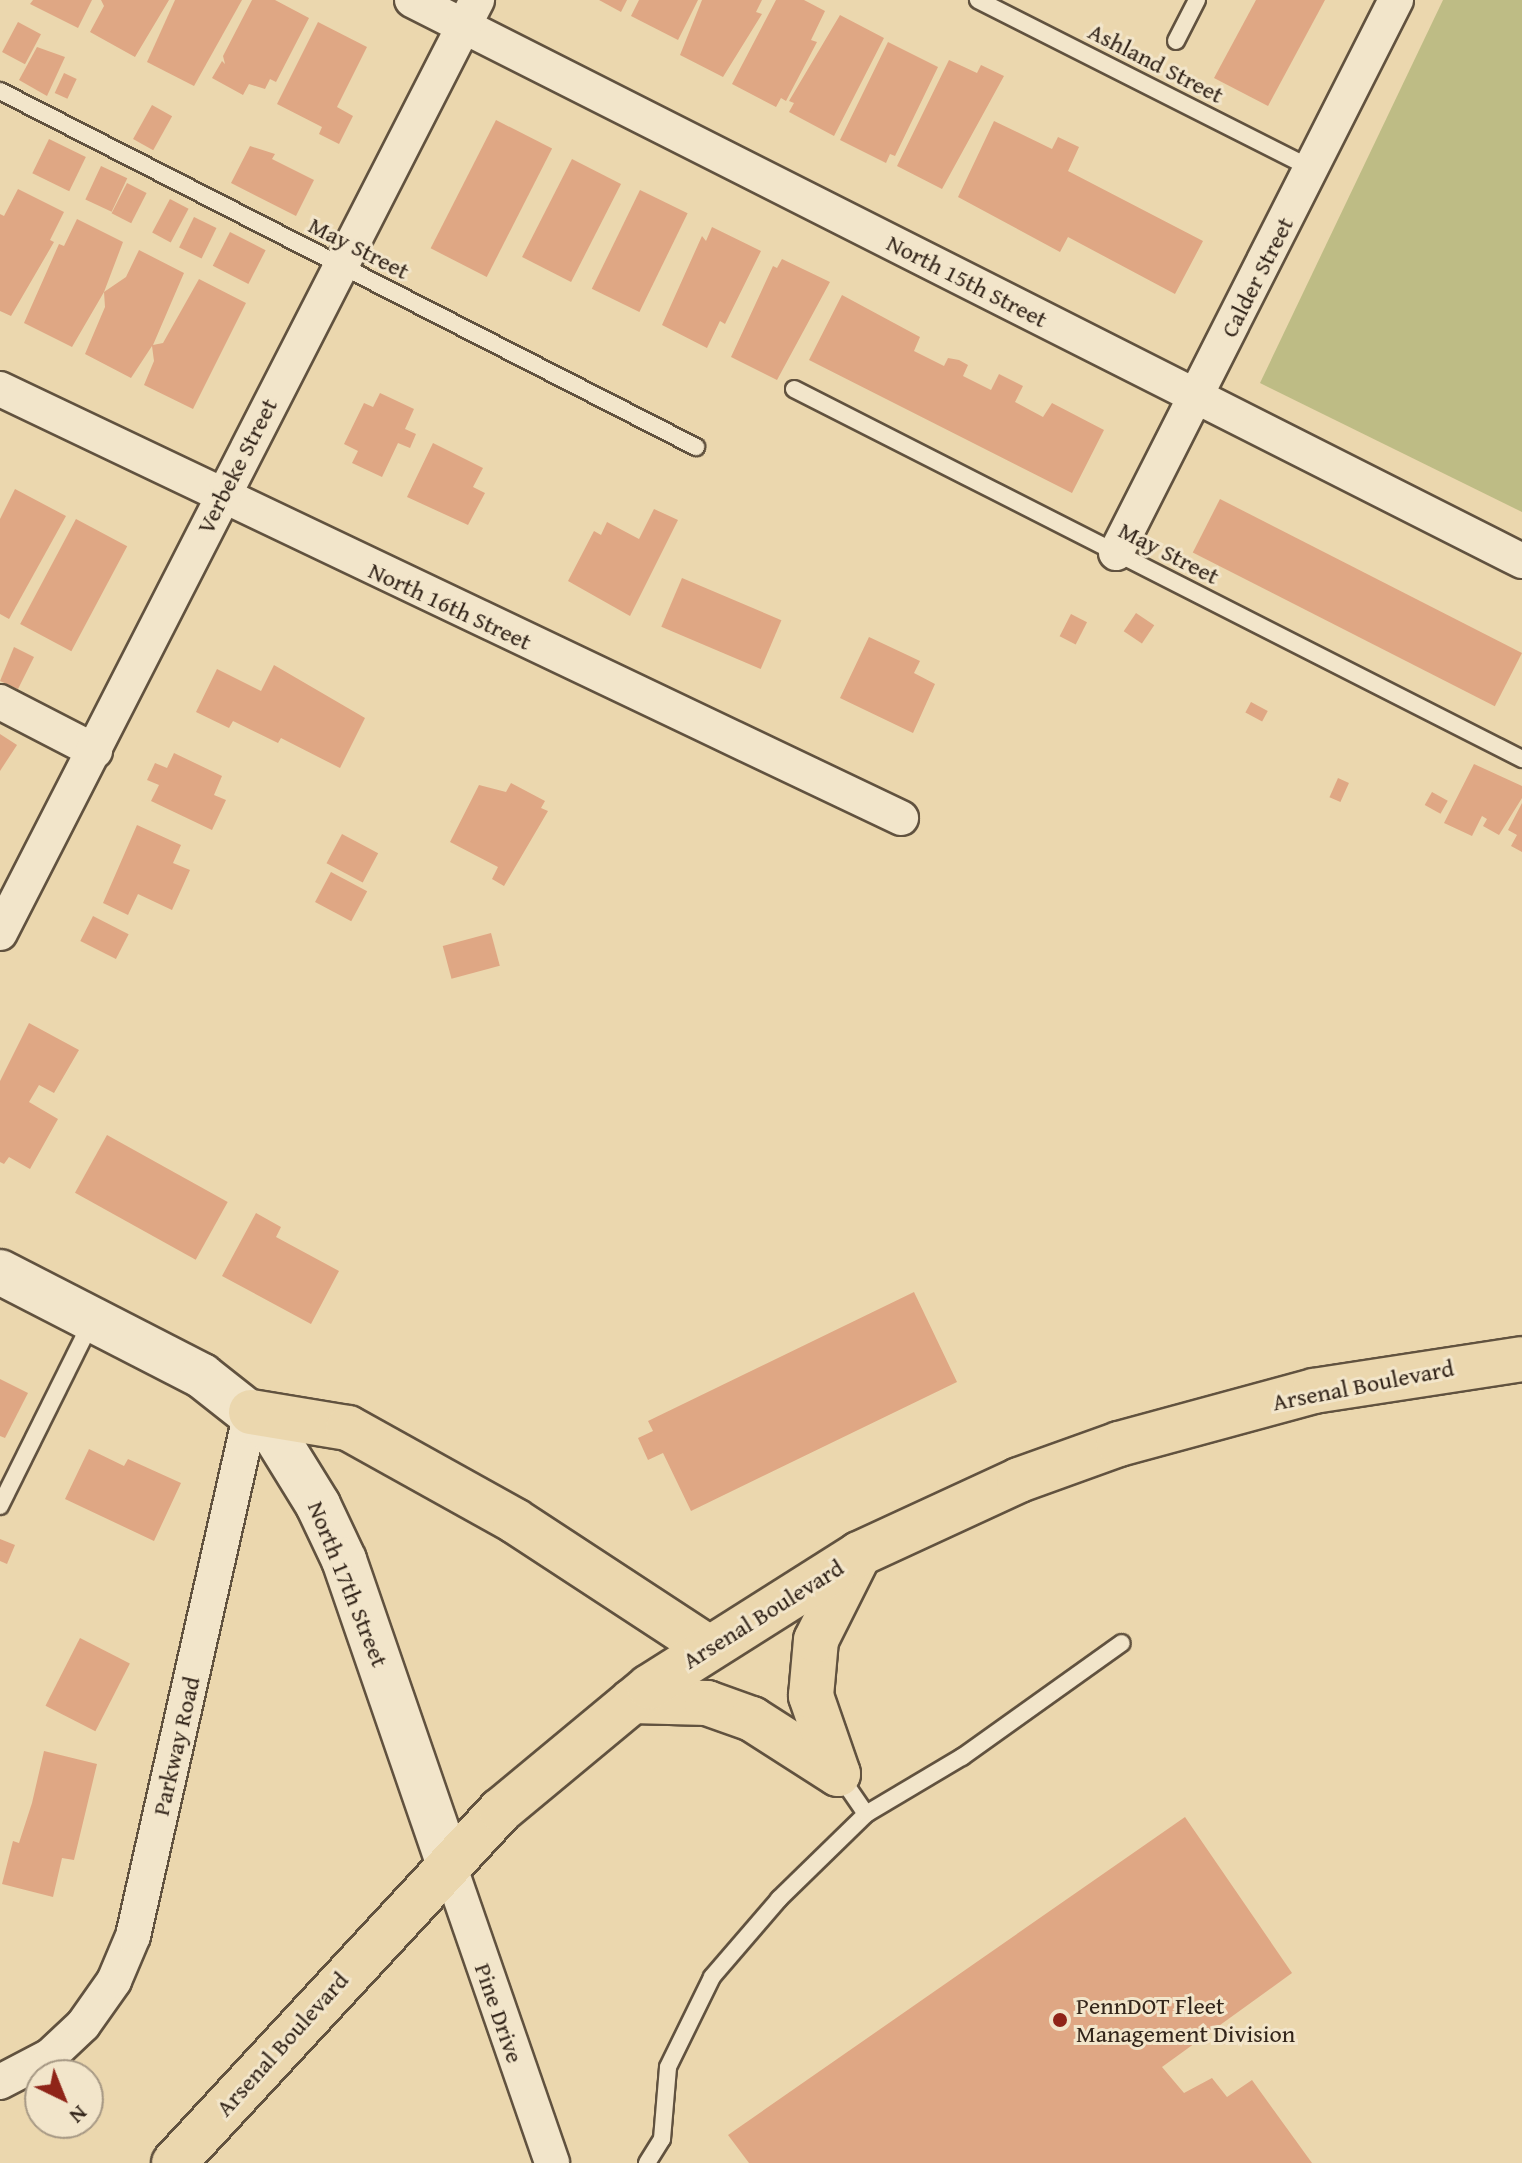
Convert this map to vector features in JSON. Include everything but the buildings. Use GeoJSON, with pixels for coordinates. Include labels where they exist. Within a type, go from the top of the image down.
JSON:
{"type":"FeatureCollection","features":[{"type":"Feature","properties":{"kind":"main road","name":"North 17th Street"},"geometry":{"type":"LineString","coordinates":[[0,1272],[202,1376],[251,1412],[291,1458],[344,1560],[448,1862]]}},
{"type":"Feature","properties":{"kind":"main road","name":"Arsenal Boulevard"},"geometry":{"type":"LineString","coordinates":[[174,2163],[448,1862],[541,1775],[632,1701],[709,1648],[859,1554],[1019,1480],[1119,1444],[1314,1391],[1522,1359]]}},
{"type":"Feature","properties":{"kind":"main road"},"geometry":{"type":"LineString","coordinates":[[251,1412],[348,1428],[515,1521],[709,1648]]}},
{"type":"Feature","properties":{"kind":"main road"},"geometry":{"type":"LineString","coordinates":[[838,1774],[811,1696],[816,1640],[859,1554]]}},
{"type":"Feature","properties":{"kind":"main road"},"geometry":{"type":"LineString","coordinates":[[632,1701],[707,1703],[752,1719],[838,1774]]}},
{"type":"Feature","properties":{"kind":"street","name":"North 15th Street"},"geometry":{"type":"LineString","coordinates":[[412,0],[470,13],[1196,396],[1522,561]]}},
{"type":"Feature","properties":{"kind":"street","name":"Calder Street"},"geometry":{"type":"LineString","coordinates":[[1116,553],[1313,170],[1396,0]]}},
{"type":"Feature","properties":{"kind":"street","name":"Verbeke Street"},"geometry":{"type":"LineString","coordinates":[[0,933],[95,751],[339,264],[470,13]]}},
{"type":"Feature","properties":{"kind":"street","name":"North 16th Street"},"geometry":{"type":"LineString","coordinates":[[0,389],[220,498],[901,818]]}},
{"type":"Feature","properties":{"kind":"street"},"geometry":{"type":"LineString","coordinates":[[0,702],[95,751]]}},
{"type":"Feature","properties":{"kind":"street","name":"Parkway Road"},"geometry":{"type":"LineString","coordinates":[[0,2082],[50,2056],[83,2025],[114,1981],[133,1936],[251,1412]]}},
{"type":"Feature","properties":{"kind":"street","name":"Pine Drive"},"geometry":{"type":"LineString","coordinates":[[448,1862],[552,2163]]}},
{"type":"Feature","properties":{"kind":"lane","name":"Ashland Street"},"geometry":{"type":"LineString","coordinates":[[978,0],[1313,170]]}},
{"type":"Feature","properties":{"kind":"lane"},"geometry":{"type":"LineString","coordinates":[[1176,41],[1197,0]]}},
{"type":"Feature","properties":{"kind":"lane","name":"May Street"},"geometry":{"type":"LineString","coordinates":[[0,91],[696,447]]}},
{"type":"Feature","properties":{"kind":"lane","name":"May Street"},"geometry":{"type":"LineString","coordinates":[[794,389],[1522,759]]}},
{"type":"Feature","properties":{"kind":"lane"},"geometry":{"type":"LineString","coordinates":[[0,1506],[93,1319]]}},
{"type":"Feature","properties":{"kind":"lane"},"geometry":{"type":"LineString","coordinates":[[647,2163],[662,2139],[668,2067],[712,1977],[779,1899],[866,1814],[962,1757],[1122,1643]]}},
{"type":"Feature","properties":{"kind":"lane"},"geometry":{"type":"LineString","coordinates":[[838,1774],[866,1814]]}},
{"type":"Feature","properties":{"kind":"shaded area"},"geometry":{"type":"Polygon","coordinates":[[[1443,0],[1522,0],[1522,512],[1260,383],[1443,0]]]}},
{"type":"Feature","properties":{"kind":"place","name":"PennDOT Fleet Management Division"},"geometry":{"type":"Point","coordinates":[1060,2020]}}]}
